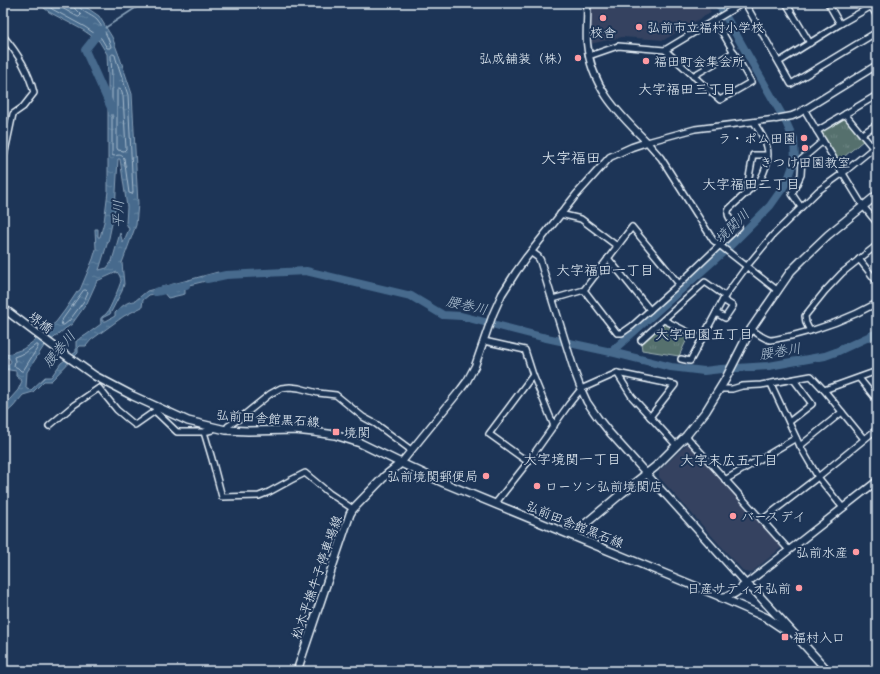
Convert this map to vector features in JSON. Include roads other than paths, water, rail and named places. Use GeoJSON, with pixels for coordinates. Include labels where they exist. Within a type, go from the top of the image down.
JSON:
{"type":"FeatureCollection","features":[{"type":"Feature","properties":{"kind":"main road"},"geometry":{"type":"LineString","coordinates":[[572,535],[647,474],[686,436],[706,411],[720,389],[751,329],[791,271],[828,235],[877,195]]}},
{"type":"Feature","properties":{"kind":"main road","name":"堺橋"},"geometry":{"type":"LineString","coordinates":[[3,308],[84,368]]}},
{"type":"Feature","properties":{"kind":"main road","name":"弘前田舎館黒石線"},"geometry":{"type":"LineString","coordinates":[[84,368],[157,409],[214,428],[248,431],[294,430],[314,432],[335,435],[360,443],[444,483],[719,596],[767,618],[788,632]]}},
{"type":"Feature","properties":{"kind":"main road","name":"松木平撫牛子停車場線"},"geometry":{"type":"LineString","coordinates":[[297,671],[347,521],[353,509],[385,476],[401,463]]}},
{"type":"Feature","properties":{"kind":"main road"},"geometry":{"type":"LineString","coordinates":[[719,596],[727,596],[746,584],[755,591],[828,671]]}},
{"type":"Feature","properties":{"kind":"main road","name":"弘前田舎館黒石線"},"geometry":{"type":"LineString","coordinates":[[746,584],[752,594],[822,671]]}},
{"type":"Feature","properties":{"kind":"street"},"geometry":{"type":"LineString","coordinates":[[587,3],[587,36],[589,56],[596,79],[605,95],[616,110],[661,158],[713,240],[778,291]]}},
{"type":"Feature","properties":{"kind":"street"},"geometry":{"type":"LineString","coordinates":[[589,56],[618,46],[665,50],[744,3],[791,84],[877,32]]}},
{"type":"Feature","properties":{"kind":"street"},"geometry":{"type":"LineString","coordinates":[[786,3],[810,43]]}},
{"type":"Feature","properties":{"kind":"street"},"geometry":{"type":"LineString","coordinates":[[828,3],[840,24]]}},
{"type":"Feature","properties":{"kind":"street"},"geometry":{"type":"LineString","coordinates":[[779,62],[870,5],[877,3]]}},
{"type":"Feature","properties":{"kind":"street"},"geometry":{"type":"LineString","coordinates":[[870,5],[877,16]]}},
{"type":"Feature","properties":{"kind":"street"},"geometry":{"type":"LineString","coordinates":[[665,50],[720,100],[751,82],[722,32],[713,22]]}},
{"type":"Feature","properties":{"kind":"street"},"geometry":{"type":"LineString","coordinates":[[3,36],[11,45],[29,75],[34,92],[23,107],[13,114],[3,161]]}},
{"type":"Feature","properties":{"kind":"street"},"geometry":{"type":"LineString","coordinates":[[693,76],[734,52]]}},
{"type":"Feature","properties":{"kind":"street"},"geometry":{"type":"LineString","coordinates":[[401,463],[467,381],[475,366],[493,314],[516,272],[560,214],[610,157],[647,142],[695,129],[792,116],[877,65]]}},
{"type":"Feature","properties":{"kind":"street"},"geometry":{"type":"LineString","coordinates":[[817,131],[877,95]]}},
{"type":"Feature","properties":{"kind":"street"},"geometry":{"type":"LineString","coordinates":[[804,109],[863,206],[877,223]]}},
{"type":"Feature","properties":{"kind":"street"},"geometry":{"type":"LineString","coordinates":[[681,359],[690,361],[724,298],[747,266],[773,235],[818,192],[875,146],[862,134],[845,114]]}},
{"type":"Feature","properties":{"kind":"street"},"geometry":{"type":"LineString","coordinates":[[584,290],[617,333],[622,333],[650,310],[720,246],[739,227],[729,218],[728,212],[760,180],[767,163],[767,148],[754,122]]}},
{"type":"Feature","properties":{"kind":"street"},"geometry":{"type":"LineString","coordinates":[[862,134],[877,124]]}},
{"type":"Feature","properties":{"kind":"street"},"geometry":{"type":"LineString","coordinates":[[801,207],[792,194],[800,176],[802,159],[823,141]]}},
{"type":"Feature","properties":{"kind":"street"},"geometry":{"type":"LineString","coordinates":[[746,194],[753,155],[767,155]]}},
{"type":"Feature","properties":{"kind":"street"},"geometry":{"type":"LineString","coordinates":[[560,214],[581,219],[618,246]]}},
{"type":"Feature","properties":{"kind":"street"},"geometry":{"type":"LineString","coordinates":[[553,299],[584,290],[632,227],[679,284]]}},
{"type":"Feature","properties":{"kind":"street"},"geometry":{"type":"LineString","coordinates":[[810,331],[805,316],[842,273],[877,245]]}},
{"type":"Feature","properties":{"kind":"street"},"geometry":{"type":"LineString","coordinates":[[531,252],[540,260],[569,354],[587,402],[610,433],[746,584],[877,481]]}},
{"type":"Feature","properties":{"kind":"street"},"geometry":{"type":"LineString","coordinates":[[608,258],[650,310]]}},
{"type":"Feature","properties":{"kind":"street"},"geometry":{"type":"LineString","coordinates":[[859,259],[877,282]]}},
{"type":"Feature","properties":{"kind":"street"},"geometry":{"type":"LineString","coordinates":[[641,340],[705,282],[733,306],[725,318],[716,314]]}},
{"type":"Feature","properties":{"kind":"street"},"geometry":{"type":"LineString","coordinates":[[751,329],[769,340],[785,338],[844,319],[877,303]]}},
{"type":"Feature","properties":{"kind":"street"},"geometry":{"type":"LineString","coordinates":[[664,320],[702,339]]}},
{"type":"Feature","properties":{"kind":"street"},"geometry":{"type":"LineString","coordinates":[[484,341],[525,350],[533,375],[554,426]]}},
{"type":"Feature","properties":{"kind":"street"},"geometry":{"type":"LineString","coordinates":[[824,390],[877,371]]}},
{"type":"Feature","properties":{"kind":"street"},"geometry":{"type":"LineString","coordinates":[[617,373],[632,397],[677,446]]}},
{"type":"Feature","properties":{"kind":"street"},"geometry":{"type":"LineString","coordinates":[[495,504],[528,462],[581,389],[617,373],[676,385],[650,417]]}},
{"type":"Feature","properties":{"kind":"street"},"geometry":{"type":"LineString","coordinates":[[528,462],[489,434],[533,375]]}},
{"type":"Feature","properties":{"kind":"street"},"geometry":{"type":"LineString","coordinates":[[720,389],[771,384],[811,376],[864,439]]}},
{"type":"Feature","properties":{"kind":"street"},"geometry":{"type":"LineString","coordinates":[[859,378],[877,400]]}},
{"type":"Feature","properties":{"kind":"street"},"geometry":{"type":"LineString","coordinates":[[789,422],[812,404],[794,380]]}},
{"type":"Feature","properties":{"kind":"street"},"geometry":{"type":"LineString","coordinates":[[771,384],[800,446],[818,477],[843,508]]}},
{"type":"Feature","properties":{"kind":"street"},"geometry":{"type":"LineString","coordinates":[[226,430],[228,426],[270,394],[281,388],[290,387],[336,395],[363,417],[376,424],[411,450]]}},
{"type":"Feature","properties":{"kind":"street"},"geometry":{"type":"LineString","coordinates":[[49,426],[74,405],[99,388],[117,410],[135,425],[157,409],[177,432],[204,432],[214,428]]}},
{"type":"Feature","properties":{"kind":"street"},"geometry":{"type":"LineString","coordinates":[[800,446],[842,412]]}},
{"type":"Feature","properties":{"kind":"street"},"geometry":{"type":"LineString","coordinates":[[762,520],[818,477],[877,428]]}},
{"type":"Feature","properties":{"kind":"street"},"geometry":{"type":"LineString","coordinates":[[204,432],[222,497],[259,496],[305,473],[329,493],[353,509]]}},
{"type":"Feature","properties":{"kind":"street"},"geometry":{"type":"LineString","coordinates":[[686,436],[789,550]]}},
{"type":"Feature","properties":{"kind":"street"},"geometry":{"type":"LineString","coordinates":[[725,480],[796,438]]}},
{"type":"Feature","properties":{"kind":"water"},"geometry":{"type":"Polygon","coordinates":[[[38,3],[80,3],[99,16],[112,37],[132,94],[138,204],[136,225],[122,263],[124,284],[122,291],[110,314],[102,318],[102,321],[106,321],[115,316],[115,313],[127,303],[135,301],[147,291],[218,272],[216,281],[210,280],[185,286],[185,294],[168,298],[163,292],[149,295],[143,300],[142,307],[124,316],[91,340],[86,346],[80,346],[78,348],[78,353],[51,381],[44,381],[33,392],[23,395],[3,416],[3,407],[18,390],[22,381],[16,376],[16,371],[3,369],[3,363],[9,365],[11,361],[8,357],[3,358],[3,356],[23,349],[34,341],[56,322],[80,290],[96,249],[95,229],[98,229],[98,237],[100,237],[104,222],[108,191],[107,54],[99,41],[83,30],[49,12],[38,3]],[[118,159],[115,209],[109,238],[99,270],[107,268],[112,261],[120,233],[123,243],[129,229],[126,223],[127,207],[120,159],[118,159]],[[117,272],[97,281],[87,303],[72,324],[44,346],[27,372],[27,389],[31,390],[45,377],[51,377],[61,363],[76,352],[76,341],[101,324],[101,318],[110,308],[121,281],[117,272]]]}},
{"type":"Feature","properties":{"kind":"waterway"},"geometry":{"type":"LineString","coordinates":[[105,28],[143,3]]}},
{"type":"Feature","properties":{"kind":"waterway","name":"境関川"},"geometry":{"type":"LineString","coordinates":[[611,352],[730,246],[770,206],[787,182],[795,160],[794,140],[785,120],[718,3]]}},
{"type":"Feature","properties":{"kind":"waterway","name":"平川"},"geometry":{"type":"LineString","coordinates":[[101,30],[85,50],[112,110]]}},
{"type":"Feature","properties":{"kind":"waterway","name":"腰巻川"},"geometry":{"type":"LineString","coordinates":[[207,279],[226,275],[306,271],[411,296],[443,315],[461,316],[542,337],[671,367],[704,371],[769,366],[825,356],[877,333]]}},
{"type":"Feature","properties":{"kind":"waterway","name":"腰巻川"},"geometry":{"type":"LineString","coordinates":[[156,292],[186,285]]}},
{"type":"Feature","properties":{"kind":"place","name":"校舎"},"geometry":{"type":"Point","coordinates":[603,18]}},
{"type":"Feature","properties":{"kind":"place","name":"弘前市立福村小学校"},"geometry":{"type":"Point","coordinates":[639,27]}},
{"type":"Feature","properties":{"kind":"place","name":"弘成舗装（株）"},"geometry":{"type":"Point","coordinates":[578,58]}},
{"type":"Feature","properties":{"kind":"place","name":"福田町会集会所"},"geometry":{"type":"Point","coordinates":[646,61]}},
{"type":"Feature","properties":{"kind":"place","name":"ラ・ポム田園"},"geometry":{"type":"Point","coordinates":[804,138]}},
{"type":"Feature","properties":{"kind":"place","name":"きつけ田園教室"},"geometry":{"type":"Point","coordinates":[805,148]}},
{"type":"Feature","properties":{"kind":"place","name":"境関"},"geometry":{"type":"Point","coordinates":[336,432]}},
{"type":"Feature","properties":{"kind":"place","name":"弘前境関郵便局"},"geometry":{"type":"Point","coordinates":[486,476]}},
{"type":"Feature","properties":{"kind":"place","name":"ローソン弘前境関店"},"geometry":{"type":"Point","coordinates":[537,486]}},
{"type":"Feature","properties":{"kind":"place","name":"バースデイ"},"geometry":{"type":"Point","coordinates":[733,516]}},
{"type":"Feature","properties":{"kind":"place","name":"弘前水産"},"geometry":{"type":"Point","coordinates":[856,552]}},
{"type":"Feature","properties":{"kind":"place","name":"日産サティオ弘前"},"geometry":{"type":"Point","coordinates":[799,588]}},
{"type":"Feature","properties":{"kind":"place","name":"福村入口"},"geometry":{"type":"Point","coordinates":[785,637]}},
{"type":"Feature","properties":{"kind":"district","name":"大字福田三丁目"},"geometry":{"type":"Point","coordinates":[687,89]}},
{"type":"Feature","properties":{"kind":"district","name":"大字福田"},"geometry":{"type":"Point","coordinates":[571,158]}},
{"type":"Feature","properties":{"kind":"district","name":"大字福田二丁目"},"geometry":{"type":"Point","coordinates":[751,184]}},
{"type":"Feature","properties":{"kind":"district","name":"大字福田一丁目"},"geometry":{"type":"Point","coordinates":[605,270]}},
{"type":"Feature","properties":{"kind":"district","name":"大字田園五丁目"},"geometry":{"type":"Point","coordinates":[704,334]}},
{"type":"Feature","properties":{"kind":"district","name":"大字境関一丁目"},"geometry":{"type":"Point","coordinates":[572,459]}},
{"type":"Feature","properties":{"kind":"district","name":"大字末広五丁目"},"geometry":{"type":"Point","coordinates":[729,460]}}]}
